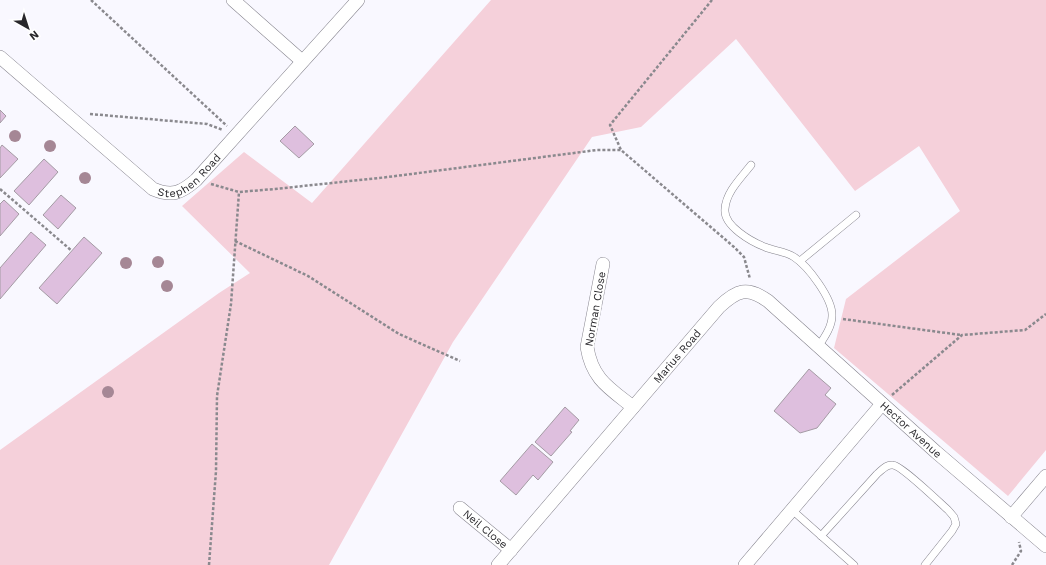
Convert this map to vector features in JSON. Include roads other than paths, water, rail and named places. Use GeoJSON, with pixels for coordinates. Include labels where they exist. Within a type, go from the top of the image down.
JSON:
{"type":"FeatureCollection","features":[{"type":"Feature","properties":{"kind":"street"},"geometry":{"type":"LineString","coordinates":[[233,0],[302,62]]}},
{"type":"Feature","properties":{"kind":"street","name":"Stephen Road"},"geometry":{"type":"LineString","coordinates":[[0,57],[153,189],[163,193],[172,193],[181,191],[196,180],[358,0]]}},
{"type":"Feature","properties":{"kind":"street","name":"Norman Close"},"geometry":{"type":"LineString","coordinates":[[603,264],[586,347],[589,360],[595,373],[603,383],[633,407]]}},
{"type":"Feature","properties":{"kind":"street","name":"Marius Road"},"geometry":{"type":"LineString","coordinates":[[498,565],[719,307],[731,296],[749,291],[759,295],[768,301],[818,346]]}},
{"type":"Feature","properties":{"kind":"street"},"geometry":{"type":"LineString","coordinates":[[818,346],[882,404]]}},
{"type":"Feature","properties":{"kind":"street","name":"Hector Avenue"},"geometry":{"type":"LineString","coordinates":[[745,565],[882,404],[1046,546]]}},
{"type":"Feature","properties":{"kind":"street"},"geometry":{"type":"LineString","coordinates":[[1011,517],[1046,476]]}},
{"type":"Feature","properties":{"kind":"street","name":"Neil Close"},"geometry":{"type":"LineString","coordinates":[[460,508],[511,550]]}},
{"type":"Feature","properties":{"kind":"lane"},"geometry":{"type":"LineString","coordinates":[[751,165],[727,200],[724,211],[727,220],[734,229],[748,239],[765,248],[792,256],[800,261],[826,293],[831,305],[832,317],[829,328],[818,346]]}},
{"type":"Feature","properties":{"kind":"lane"},"geometry":{"type":"LineString","coordinates":[[800,261],[856,215]]}},
{"type":"Feature","properties":{"kind":"lane"},"geometry":{"type":"LineString","coordinates":[[821,536],[877,474],[887,466],[894,465],[903,470],[954,517],[956,524],[952,531],[925,565]]}},
{"type":"Feature","properties":{"kind":"lane"},"geometry":{"type":"LineString","coordinates":[[792,510],[854,565]]}}]}
